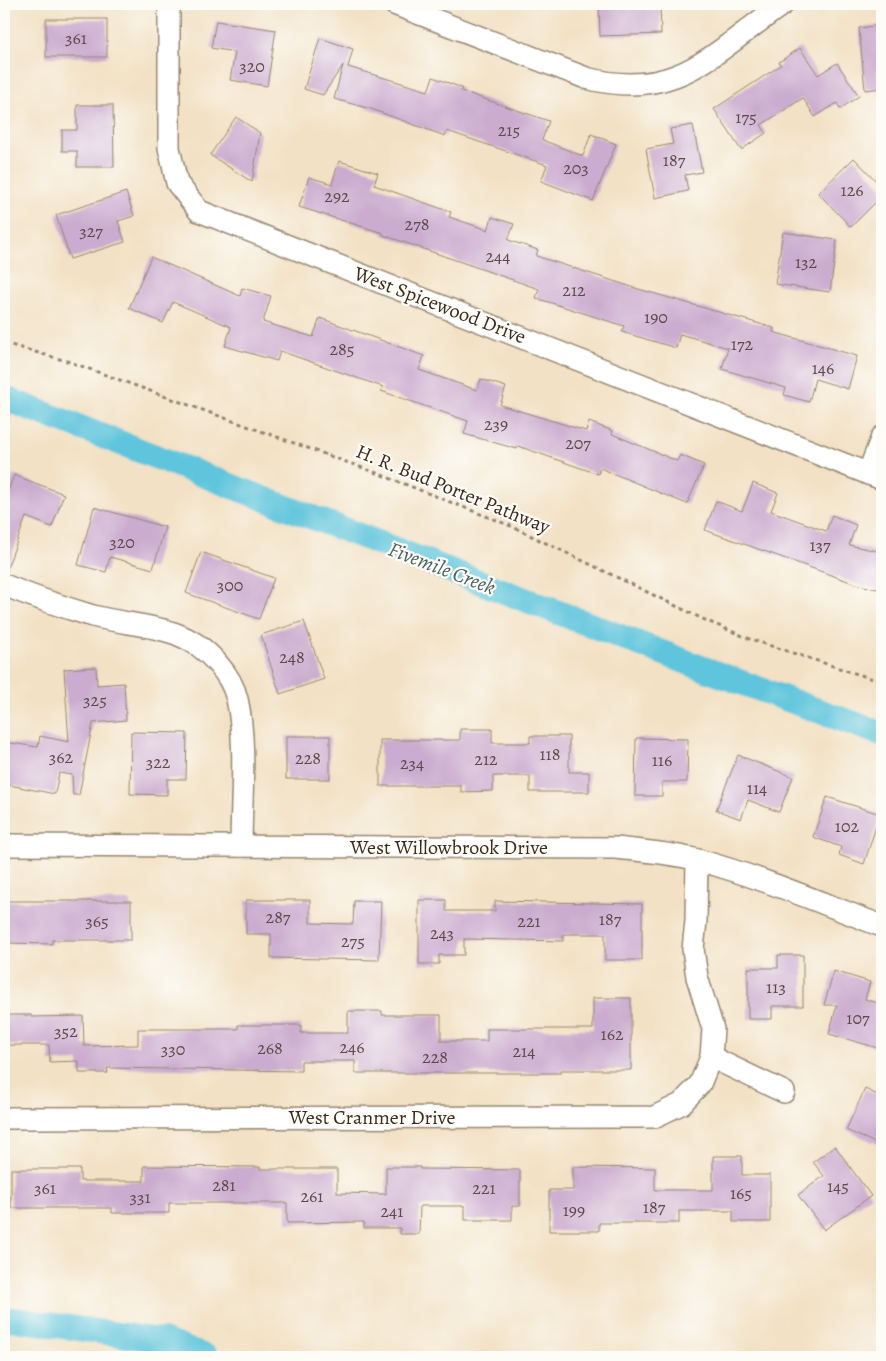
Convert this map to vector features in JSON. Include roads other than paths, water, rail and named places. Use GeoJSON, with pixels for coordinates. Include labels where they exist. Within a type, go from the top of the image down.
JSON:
{"type":"FeatureCollection","features":[{"type":"Feature","properties":{"kind":"street","name":"West Spicewood Drive"},"geometry":{"type":"LineString","coordinates":[[169,4],[169,148],[177,183],[199,210],[875,476]]}},
{"type":"Feature","properties":{"kind":"street"},"geometry":{"type":"LineString","coordinates":[[394,4],[586,78],[612,85],[655,84],[681,76],[704,62],[783,4]]}},
{"type":"Feature","properties":{"kind":"street"},"geometry":{"type":"LineString","coordinates":[[875,476],[882,437]]}},
{"type":"Feature","properties":{"kind":"street"},"geometry":{"type":"LineString","coordinates":[[4,585],[42,600],[95,616],[160,628],[186,636],[208,652],[226,672],[237,697],[241,724],[241,846]]}},
{"type":"Feature","properties":{"kind":"street","name":"West Willowbrook Drive"},"geometry":{"type":"LineString","coordinates":[[4,845],[615,848],[697,860],[749,875],[882,926]]}},
{"type":"Feature","properties":{"kind":"street","name":"West Cranmer Drive"},"geometry":{"type":"LineString","coordinates":[[4,1118],[654,1116],[681,1104],[700,1084],[711,1057],[713,1029],[697,977],[693,949],[696,921],[697,860]]}},
{"type":"Feature","properties":{"kind":"street"},"geometry":{"type":"LineString","coordinates":[[711,1057],[784,1092]]}},
{"type":"Feature","properties":{"kind":"waterway","name":"Fivemile Creek"},"geometry":{"type":"LineString","coordinates":[[4,398],[702,668],[882,734]]}},
{"type":"Feature","properties":{"kind":"waterway"},"geometry":{"type":"LineString","coordinates":[[4,1318],[164,1341],[206,1357]]}}]}
